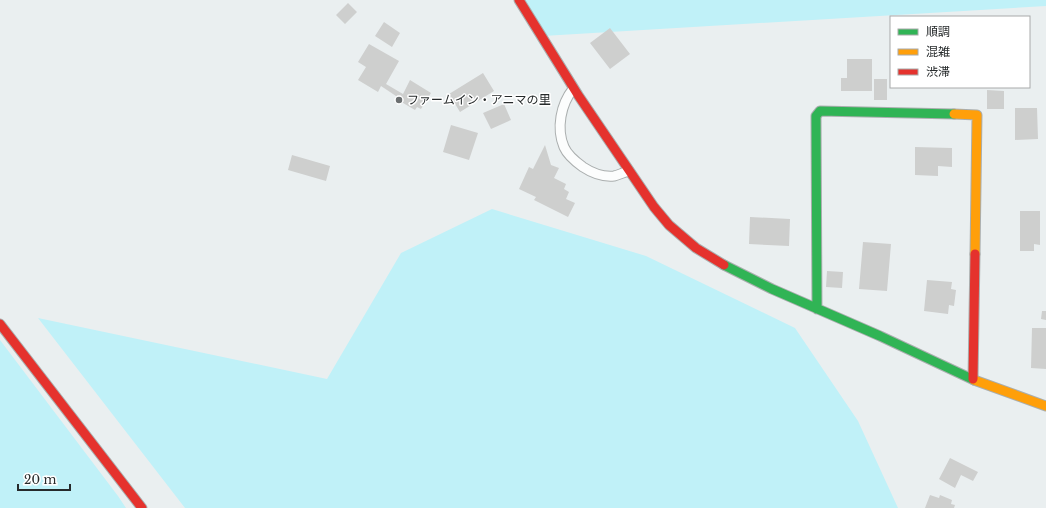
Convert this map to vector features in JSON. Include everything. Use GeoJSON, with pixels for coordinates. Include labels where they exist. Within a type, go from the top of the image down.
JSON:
{"type":"FeatureCollection","features":[{"type":"Feature","properties":{"kind":"street"},"geometry":{"type":"LineString","coordinates":[[519,0],[574,88],[654,207],[669,225],[696,248],[759,283],[973,379],[1046,406]]}},
{"type":"Feature","properties":{"kind":"street"},"geometry":{"type":"LineString","coordinates":[[817,309],[816,116],[820,111],[976,115],[973,379]]}},
{"type":"Feature","properties":{"kind":"street"},"geometry":{"type":"LineString","coordinates":[[0,324],[142,508]]}},
{"type":"Feature","properties":{"kind":"lane"},"geometry":{"type":"LineString","coordinates":[[574,88],[567,96],[562,110],[560,130],[564,148],[589,172],[600,175],[615,176],[629,171]]}},
{"type":"Feature","properties":{"kind":"shaded area"},"geometry":{"type":"Polygon","coordinates":[[[519,0],[1046,0],[1046,6],[543,36],[519,0]]]}},
{"type":"Feature","properties":{"kind":"shaded area"},"geometry":{"type":"Polygon","coordinates":[[[492,209],[646,256],[795,328],[858,421],[898,508],[185,508],[38,318],[327,379],[401,253],[492,209]]]}},
{"type":"Feature","properties":{"kind":"shaded area"},"geometry":{"type":"Polygon","coordinates":[[[0,340],[118,496],[126,508],[0,508],[0,340]]]}},
{"type":"Feature","properties":{"kind":"building"},"geometry":{"type":"Polygon","coordinates":[[[348,3],[357,12],[345,24],[336,15],[348,3]]]}},
{"type":"Feature","properties":{"kind":"building"},"geometry":{"type":"Polygon","coordinates":[[[384,22],[400,33],[392,47],[375,36],[384,22]]]}},
{"type":"Feature","properties":{"kind":"building"},"geometry":{"type":"Polygon","coordinates":[[[610,28],[630,54],[610,69],[590,43],[610,28]]]}},
{"type":"Feature","properties":{"kind":"building"},"geometry":{"type":"Polygon","coordinates":[[[369,44],[399,61],[386,84],[403,94],[410,80],[431,93],[421,109],[417,107],[415,110],[398,100],[399,98],[381,86],[378,92],[358,80],[366,67],[358,62],[369,44]]]}},
{"type":"Feature","properties":{"kind":"building"},"geometry":{"type":"Polygon","coordinates":[[[847,59],[872,59],[872,91],[841,91],[841,78],[847,78],[847,59]]]}},
{"type":"Feature","properties":{"kind":"building"},"geometry":{"type":"Polygon","coordinates":[[[483,73],[494,91],[460,112],[449,94],[483,73]]]}},
{"type":"Feature","properties":{"kind":"building"},"geometry":{"type":"Polygon","coordinates":[[[874,79],[887,79],[887,100],[874,100],[874,79]]]}},
{"type":"Feature","properties":{"kind":"building"},"geometry":{"type":"Polygon","coordinates":[[[987,90],[1004,91],[1004,109],[987,109],[987,90]]]}},
{"type":"Feature","properties":{"kind":"building"},"geometry":{"type":"Polygon","coordinates":[[[504,104],[511,120],[491,129],[483,113],[504,104]]]}},
{"type":"Feature","properties":{"kind":"building"},"geometry":{"type":"Polygon","coordinates":[[[1015,108],[1037,108],[1038,139],[1015,140],[1015,108]]]}},
{"type":"Feature","properties":{"kind":"building"},"geometry":{"type":"Polygon","coordinates":[[[451,125],[478,133],[469,160],[443,152],[451,125]]]}},
{"type":"Feature","properties":{"kind":"building"},"geometry":{"type":"Polygon","coordinates":[[[545,145],[551,165],[559,168],[554,178],[566,184],[564,189],[569,192],[566,199],[575,203],[568,217],[534,200],[536,197],[519,189],[529,167],[533,169],[545,145]]]}},
{"type":"Feature","properties":{"kind":"building"},"geometry":{"type":"Polygon","coordinates":[[[915,147],[952,148],[952,167],[938,166],[938,176],[915,175],[915,147]]]}},
{"type":"Feature","properties":{"kind":"building"},"geometry":{"type":"Polygon","coordinates":[[[292,155],[330,166],[326,181],[288,170],[292,155]]]}},
{"type":"Feature","properties":{"kind":"building"},"geometry":{"type":"Polygon","coordinates":[[[1020,211],[1040,211],[1040,245],[1034,244],[1034,251],[1020,251],[1020,211]]]}},
{"type":"Feature","properties":{"kind":"building"},"geometry":{"type":"Polygon","coordinates":[[[750,217],[790,219],[789,246],[749,244],[750,217]]]}},
{"type":"Feature","properties":{"kind":"building"},"geometry":{"type":"Polygon","coordinates":[[[863,242],[891,244],[887,291],[859,289],[863,242]]]}},
{"type":"Feature","properties":{"kind":"building"},"geometry":{"type":"Polygon","coordinates":[[[827,271],[843,272],[842,288],[826,287],[827,271]]]}},
{"type":"Feature","properties":{"kind":"building"},"geometry":{"type":"Polygon","coordinates":[[[927,280],[952,282],[951,289],[956,290],[954,306],[949,305],[948,314],[924,311],[927,280]]]}},
{"type":"Feature","properties":{"kind":"building"},"geometry":{"type":"Polygon","coordinates":[[[1042,311],[1046,311],[1046,320],[1041,319],[1042,311]]]}},
{"type":"Feature","properties":{"kind":"building"},"geometry":{"type":"Polygon","coordinates":[[[1032,328],[1046,328],[1046,369],[1031,368],[1032,328]]]}},
{"type":"Feature","properties":{"kind":"building"},"geometry":{"type":"Polygon","coordinates":[[[950,458],[978,472],[973,481],[961,475],[955,488],[939,479],[950,458]]]}},
{"type":"Feature","properties":{"kind":"building"},"geometry":{"type":"Polygon","coordinates":[[[930,495],[939,498],[940,495],[952,500],[951,504],[955,505],[954,508],[925,508],[930,495]]]}},
{"type":"Feature","properties":{"kind":"traffic: fast"},"geometry":{"type":"LineString","coordinates":[[817,309],[816,116],[820,111],[954,114]]}},
{"type":"Feature","properties":{"kind":"traffic: fast"},"geometry":{"type":"LineString","coordinates":[[724,265],[772,289],[880,336],[974,380]]}},
{"type":"Feature","properties":{"kind":"traffic: slow"},"geometry":{"type":"LineString","coordinates":[[954,114],[977,115],[975,254]]}},
{"type":"Feature","properties":{"kind":"traffic: slow"},"geometry":{"type":"LineString","coordinates":[[974,380],[1046,406]]}},
{"type":"Feature","properties":{"kind":"traffic: jam"},"geometry":{"type":"LineString","coordinates":[[519,0],[578,95],[654,207],[669,225],[696,248],[724,265]]}},
{"type":"Feature","properties":{"kind":"traffic: jam"},"geometry":{"type":"LineString","coordinates":[[973,379],[975,254]]}},
{"type":"Feature","properties":{"kind":"traffic: jam"},"geometry":{"type":"LineString","coordinates":[[0,324],[142,508]]}},
{"type":"Feature","properties":{"kind":"place","name":"ファームイン・アニマの里"},"geometry":{"type":"Point","coordinates":[399,100]}}]}
